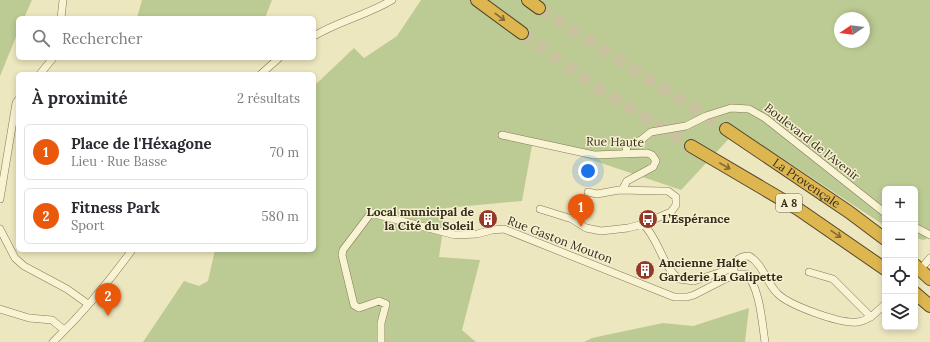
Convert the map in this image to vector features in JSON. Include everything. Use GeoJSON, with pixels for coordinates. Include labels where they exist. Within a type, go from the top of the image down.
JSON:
{"type":"FeatureCollection","features":[{"type":"Feature","properties":{"kind":"highway"},"geometry":{"type":"LineString","coordinates":[[477,0],[522,34]]}},
{"type":"Feature","properties":{"kind":"highway"},"geometry":{"type":"LineString","coordinates":[[528,0],[539,8]]}},
{"type":"Feature","properties":{"kind":"highway","name":"La Provençale"},"geometry":{"type":"LineString","coordinates":[[726,129],[849,212],[882,238]]}},
{"type":"Feature","properties":{"kind":"highway","name":"La Provençale"},"geometry":{"type":"LineString","coordinates":[[691,146],[798,209],[882,267]]}},
{"type":"Feature","properties":{"kind":"highway"},"geometry":{"type":"LineString","coordinates":[[923,263],[930,279]]}},
{"type":"Feature","properties":{"kind":"highway"},"geometry":{"type":"LineString","coordinates":[[916,294],[930,306]]}},
{"type":"Feature","properties":{"kind":"street"},"geometry":{"type":"LineString","coordinates":[[61,16],[63,0]]}},
{"type":"Feature","properties":{"kind":"street"},"geometry":{"type":"LineString","coordinates":[[316,35],[336,24],[381,7],[392,0]]}},
{"type":"Feature","properties":{"kind":"street"},"geometry":{"type":"LineString","coordinates":[[42,72],[51,60]]}},
{"type":"Feature","properties":{"kind":"street"},"geometry":{"type":"LineString","coordinates":[[263,72],[277,60]]}},
{"type":"Feature","properties":{"kind":"street"},"geometry":{"type":"LineString","coordinates":[[0,199],[16,103]]}},
{"type":"Feature","properties":{"kind":"street","name":"Boulevard de l'Avenir"},"geometry":{"type":"LineString","coordinates":[[626,153],[627,145],[641,140],[651,132],[686,126],[706,116],[731,108],[741,107],[749,109],[765,118],[882,211]]}},
{"type":"Feature","properties":{"kind":"street","name":"Rue Haute"},"geometry":{"type":"LineString","coordinates":[[502,135],[594,155],[650,153],[656,161],[655,164],[650,169],[627,181],[622,190]]}},
{"type":"Feature","properties":{"kind":"street"},"geometry":{"type":"LineString","coordinates":[[540,209],[572,219],[586,228],[601,231],[628,228],[643,224],[675,209],[677,201],[676,197],[668,192],[622,190],[597,194],[588,192]]}},
{"type":"Feature","properties":{"kind":"street","name":"Rue Gaston Mouton"},"geometry":{"type":"LineString","coordinates":[[381,342],[381,323],[386,304],[379,301],[363,307],[356,306],[353,301],[342,255],[343,250],[371,213],[455,236],[478,234],[492,230],[504,229],[674,297],[687,297],[700,293],[736,271]]}},
{"type":"Feature","properties":{"kind":"street"},"geometry":{"type":"LineString","coordinates":[[643,224],[654,236],[672,271],[679,280],[694,281],[736,271],[749,277],[755,292],[765,342]]}},
{"type":"Feature","properties":{"kind":"street"},"geometry":{"type":"LineString","coordinates":[[0,229],[15,258],[24,266],[67,289],[88,304]]}},
{"type":"Feature","properties":{"kind":"street"},"geometry":{"type":"LineString","coordinates":[[918,229],[930,235]]}},
{"type":"Feature","properties":{"kind":"street"},"geometry":{"type":"LineString","coordinates":[[53,342],[88,304],[130,252]]}},
{"type":"Feature","properties":{"kind":"street"},"geometry":{"type":"LineString","coordinates":[[736,271],[734,263],[740,258],[746,256],[752,258],[760,266],[777,294],[791,304],[820,314],[851,322],[858,322],[871,317],[882,307]]}},
{"type":"Feature","properties":{"kind":"street"},"geometry":{"type":"LineString","coordinates":[[809,272],[833,279],[871,317]]}},
{"type":"Feature","properties":{"kind":"street"},"geometry":{"type":"LineString","coordinates":[[0,309],[29,318],[52,320],[64,330]]}},
{"type":"Feature","properties":{"kind":"green space"},"geometry":{"type":"Polygon","coordinates":[[[0,0],[32,0],[25,16],[16,16],[16,37],[0,76],[0,0]]]}},
{"type":"Feature","properties":{"kind":"green space"},"geometry":{"type":"Polygon","coordinates":[[[142,0],[272,0],[266,16],[138,16],[142,0]]]}},
{"type":"Feature","properties":{"kind":"green space"},"geometry":{"type":"Polygon","coordinates":[[[421,0],[930,0],[930,237],[924,240],[918,239],[918,186],[882,186],[882,224],[738,129],[681,190],[533,140],[522,201],[446,208],[439,257],[480,260],[462,330],[476,342],[143,342],[184,281],[199,286],[208,281],[215,252],[316,252],[316,84],[354,48],[364,58],[397,36],[421,0]]]}},
{"type":"Feature","properties":{"kind":"green space"},"geometry":{"type":"Polygon","coordinates":[[[749,308],[745,342],[584,342],[592,338],[663,323],[693,326],[749,308]]]}},
{"type":"Feature","properties":{"kind":"tunnel"},"geometry":{"type":"LineString","coordinates":[[539,8],[726,129]]}},
{"type":"Feature","properties":{"kind":"tunnel"},"geometry":{"type":"LineString","coordinates":[[522,33],[599,89],[691,146]]}},
{"type":"Feature","properties":{"kind":"place","name":"Local municipal de la Cité du Soleil"},"geometry":{"type":"Point","coordinates":[488,219]}},
{"type":"Feature","properties":{"kind":"place","name":"L’Espérance"},"geometry":{"type":"Point","coordinates":[648,219]}},
{"type":"Feature","properties":{"kind":"place","name":"Place de l'Héxagone"},"geometry":{"type":"Point","coordinates":[581,227]}},
{"type":"Feature","properties":{"kind":"place","name":"Ancienne Halte Garderie La Galipette"},"geometry":{"type":"Point","coordinates":[645,270]}},
{"type":"Feature","properties":{"kind":"place","name":"Fitness Park"},"geometry":{"type":"Point","coordinates":[108,316]}}]}
